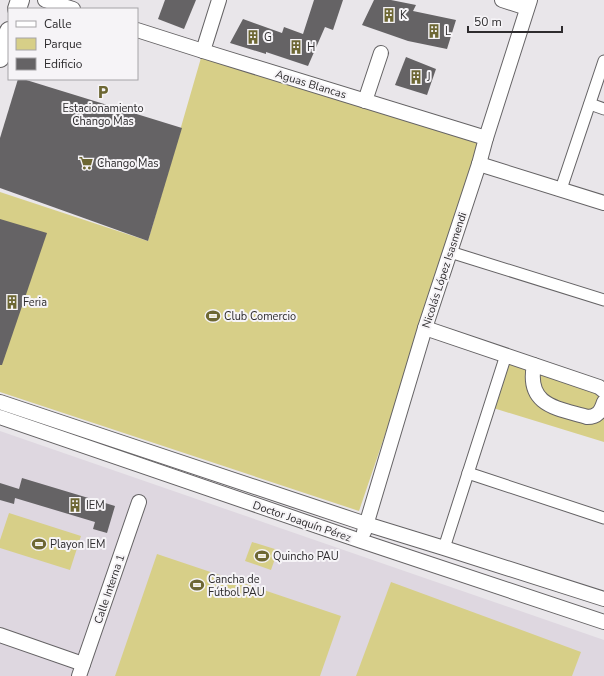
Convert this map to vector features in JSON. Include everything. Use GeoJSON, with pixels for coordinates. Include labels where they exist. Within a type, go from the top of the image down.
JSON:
{"type":"FeatureCollection","features":[{"type":"Feature","properties":{"kind":"street"},"geometry":{"type":"LineString","coordinates":[[45,0],[70,8]]}},
{"type":"Feature","properties":{"kind":"street"},"geometry":{"type":"LineString","coordinates":[[203,51],[219,0]]}},
{"type":"Feature","properties":{"kind":"street"},"geometry":{"type":"LineString","coordinates":[[502,0],[528,4]]}},
{"type":"Feature","properties":{"kind":"street","name":"Nicolás López Isasmendi"},"geometry":{"type":"LineString","coordinates":[[361,541],[425,328],[479,164],[528,4]]}},
{"type":"Feature","properties":{"kind":"street","name":"Aguas Blancas"},"geometry":{"type":"LineString","coordinates":[[138,30],[486,138]]}},
{"type":"Feature","properties":{"kind":"street"},"geometry":{"type":"LineString","coordinates":[[0,58],[8,34]]}},
{"type":"Feature","properties":{"kind":"street"},"geometry":{"type":"LineString","coordinates":[[365,101],[382,53]]}},
{"type":"Feature","properties":{"kind":"street"},"geometry":{"type":"LineString","coordinates":[[561,189],[604,61]]}},
{"type":"Feature","properties":{"kind":"street"},"geometry":{"type":"LineString","coordinates":[[590,104],[604,109]]}},
{"type":"Feature","properties":{"kind":"street"},"geometry":{"type":"LineString","coordinates":[[479,164],[604,203]]}},
{"type":"Feature","properties":{"kind":"street"},"geometry":{"type":"LineString","coordinates":[[450,252],[604,300]]}},
{"type":"Feature","properties":{"kind":"street"},"geometry":{"type":"LineString","coordinates":[[425,328],[599,387],[604,391]]}},
{"type":"Feature","properties":{"kind":"street"},"geometry":{"type":"LineString","coordinates":[[444,548],[506,355]]}},
{"type":"Feature","properties":{"kind":"street"},"geometry":{"type":"LineString","coordinates":[[534,365],[532,382],[539,397],[551,406],[592,417],[600,413],[604,402]]}},
{"type":"Feature","properties":{"kind":"street","name":"Doctor Joaquín Pérez"},"geometry":{"type":"LineString","coordinates":[[0,402],[366,524],[604,599]]}},
{"type":"Feature","properties":{"kind":"street","name":"Doctor Joaquín Pérez"},"geometry":{"type":"LineString","coordinates":[[0,417],[361,541],[604,622]]}},
{"type":"Feature","properties":{"kind":"street"},"geometry":{"type":"LineString","coordinates":[[468,474],[604,518]]}},
{"type":"Feature","properties":{"kind":"street","name":"Calle Interna 1"},"geometry":{"type":"LineString","coordinates":[[81,670],[139,502]]}},
{"type":"Feature","properties":{"kind":"street"},"geometry":{"type":"LineString","coordinates":[[0,635],[81,670]]}},
{"type":"Feature","properties":{"kind":"shaded area"},"geometry":{"type":"Polygon","coordinates":[[[0,431],[604,640],[604,676],[0,676],[0,431]]]}},
{"type":"Feature","properties":{"kind":"green space","name":"Club Comercio"},"geometry":{"type":"Polygon","coordinates":[[[203,51],[486,138],[359,511],[0,392],[0,192],[148,241],[203,51]]]}},
{"type":"Feature","properties":{"kind":"green space"},"geometry":{"type":"Polygon","coordinates":[[[509,356],[604,381],[604,442],[490,407],[509,356]]]}},
{"type":"Feature","properties":{"kind":"green space","name":"Playon IEM"},"geometry":{"type":"Polygon","coordinates":[[[9,513],[81,536],[70,570],[0,548],[0,540],[9,513]]]}},
{"type":"Feature","properties":{"kind":"green space","name":"Quincho PAU"},"geometry":{"type":"Polygon","coordinates":[[[252,542],[278,550],[271,570],[245,561],[252,542]]]}},
{"type":"Feature","properties":{"kind":"green space","name":"Cancha de Fútbol PAU"},"geometry":{"type":"Polygon","coordinates":[[[157,554],[341,616],[320,676],[115,676],[157,554]]]}},
{"type":"Feature","properties":{"kind":"green space"},"geometry":{"type":"Polygon","coordinates":[[[391,582],[581,652],[572,676],[356,676],[391,582]]]}},
{"type":"Feature","properties":{"kind":"building"},"geometry":{"type":"Polygon","coordinates":[[[165,0],[196,0],[184,29],[158,19],[165,0]]]}},
{"type":"Feature","properties":{"kind":"building"},"geometry":{"type":"Polygon","coordinates":[[[314,0],[343,0],[333,30],[325,27],[308,66],[266,52],[266,54],[230,43],[243,19],[282,33],[284,27],[303,34],[314,0]]]}},
{"type":"Feature","properties":{"kind":"building"},"geometry":{"type":"Polygon","coordinates":[[[374,0],[391,0],[416,5],[413,11],[456,20],[447,49],[408,41],[362,25],[374,0]]]}},
{"type":"Feature","properties":{"kind":"building","name":"J"},"geometry":{"type":"Polygon","coordinates":[[[406,57],[436,69],[427,95],[395,85],[406,57]]]}},
{"type":"Feature","properties":{"kind":"building","name":"Chango Mas"},"geometry":{"type":"Polygon","coordinates":[[[18,80],[26,80],[182,128],[148,241],[0,188],[0,138],[18,80]]]}},
{"type":"Feature","properties":{"kind":"building","name":"Feria"},"geometry":{"type":"Polygon","coordinates":[[[0,219],[47,233],[2,365],[0,365],[0,219]]]}},
{"type":"Feature","properties":{"kind":"building","name":"IEM"},"geometry":{"type":"Polygon","coordinates":[[[22,478],[115,506],[107,533],[93,529],[95,522],[15,498],[14,504],[0,500],[0,483],[19,489],[22,478]]]}},
{"type":"Feature","properties":{"kind":"place","name":"K"},"geometry":{"type":"Point","coordinates":[389,15]}},
{"type":"Feature","properties":{"kind":"place","name":"L"},"geometry":{"type":"Point","coordinates":[434,31]}},
{"type":"Feature","properties":{"kind":"place","name":"G"},"geometry":{"type":"Point","coordinates":[253,37]}},
{"type":"Feature","properties":{"kind":"place","name":"H"},"geometry":{"type":"Point","coordinates":[296,47]}},
{"type":"Feature","properties":{"kind":"place","name":"J"},"geometry":{"type":"Point","coordinates":[416,77]}},
{"type":"Feature","properties":{"kind":"place","name":"Estacionamiento Chango Mas"},"geometry":{"type":"Point","coordinates":[103,92]}},
{"type":"Feature","properties":{"kind":"place","name":"Chango Mas"},"geometry":{"type":"Point","coordinates":[86,163]}},
{"type":"Feature","properties":{"kind":"place","name":"Feria"},"geometry":{"type":"Point","coordinates":[12,302]}},
{"type":"Feature","properties":{"kind":"place","name":"Club Comercio"},"geometry":{"type":"Point","coordinates":[213,316]}},
{"type":"Feature","properties":{"kind":"place","name":"IEM"},"geometry":{"type":"Point","coordinates":[75,505]}},
{"type":"Feature","properties":{"kind":"place","name":"Playon IEM"},"geometry":{"type":"Point","coordinates":[39,544]}},
{"type":"Feature","properties":{"kind":"place","name":"Quincho PAU"},"geometry":{"type":"Point","coordinates":[262,556]}},
{"type":"Feature","properties":{"kind":"place","name":"Cancha de Fútbol PAU"},"geometry":{"type":"Point","coordinates":[197,585]}}]}
